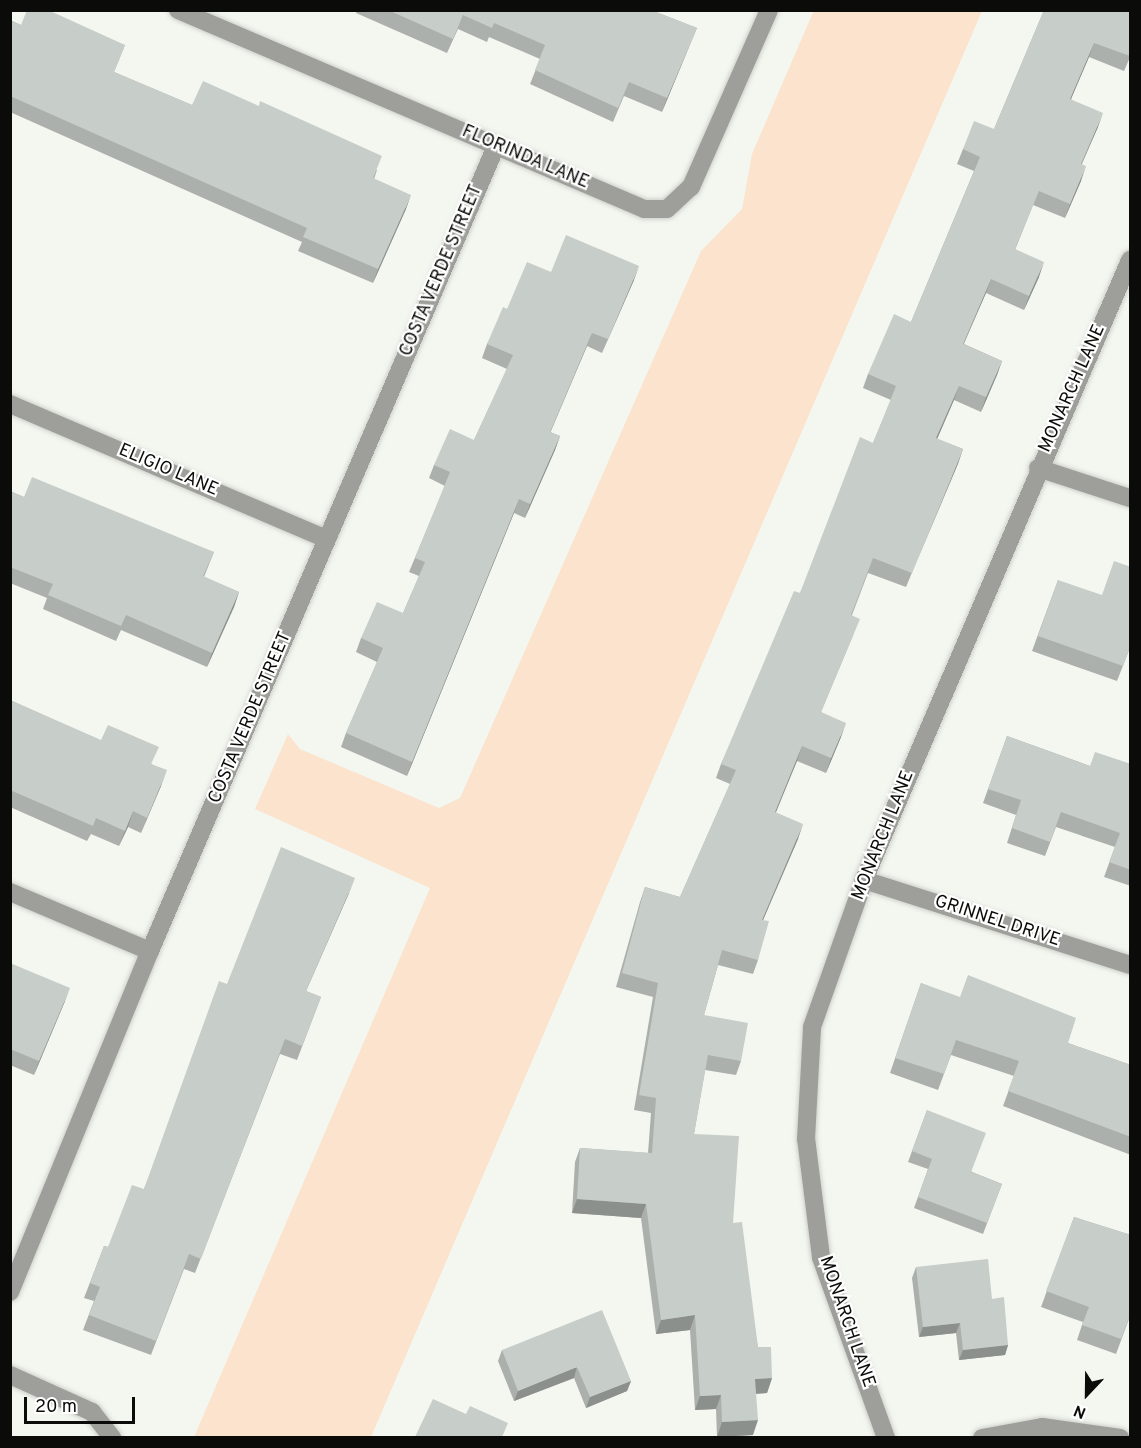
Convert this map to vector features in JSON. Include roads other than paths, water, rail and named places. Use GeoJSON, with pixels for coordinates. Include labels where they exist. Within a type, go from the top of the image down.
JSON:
{"type":"FeatureCollection","features":[{"type":"Feature","properties":{"kind":"street","name":"FLORINDA LANE"},"geometry":{"type":"LineString","coordinates":[[178,10],[644,209],[667,209],[691,187],[768,10]]}},
{"type":"Feature","properties":{"kind":"street","name":"COSTA VERDE STREET"},"geometry":{"type":"LineString","coordinates":[[10,1292],[150,951],[496,146]]}},
{"type":"Feature","properties":{"kind":"street","name":"MONARCH LANE"},"geometry":{"type":"LineString","coordinates":[[886,1437],[822,1257],[806,1138],[812,1027],[864,880],[1038,468],[1131,260]]}},
{"type":"Feature","properties":{"kind":"street","name":"ELIGIO LANE"},"geometry":{"type":"LineString","coordinates":[[10,404],[326,539]]}},
{"type":"Feature","properties":{"kind":"street"},"geometry":{"type":"LineString","coordinates":[[1038,468],[1131,498]]}},
{"type":"Feature","properties":{"kind":"street","name":"GRINNEL DRIVE"},"geometry":{"type":"LineString","coordinates":[[864,880],[1131,965]]}},
{"type":"Feature","properties":{"kind":"street"},"geometry":{"type":"LineString","coordinates":[[10,892],[150,951]]}},
{"type":"Feature","properties":{"kind":"street"},"geometry":{"type":"LineString","coordinates":[[10,1375],[92,1412],[112,1437]]}},
{"type":"Feature","properties":{"kind":"street"},"geometry":{"type":"LineString","coordinates":[[982,1437],[1041,1427],[1120,1437]]}}]}
